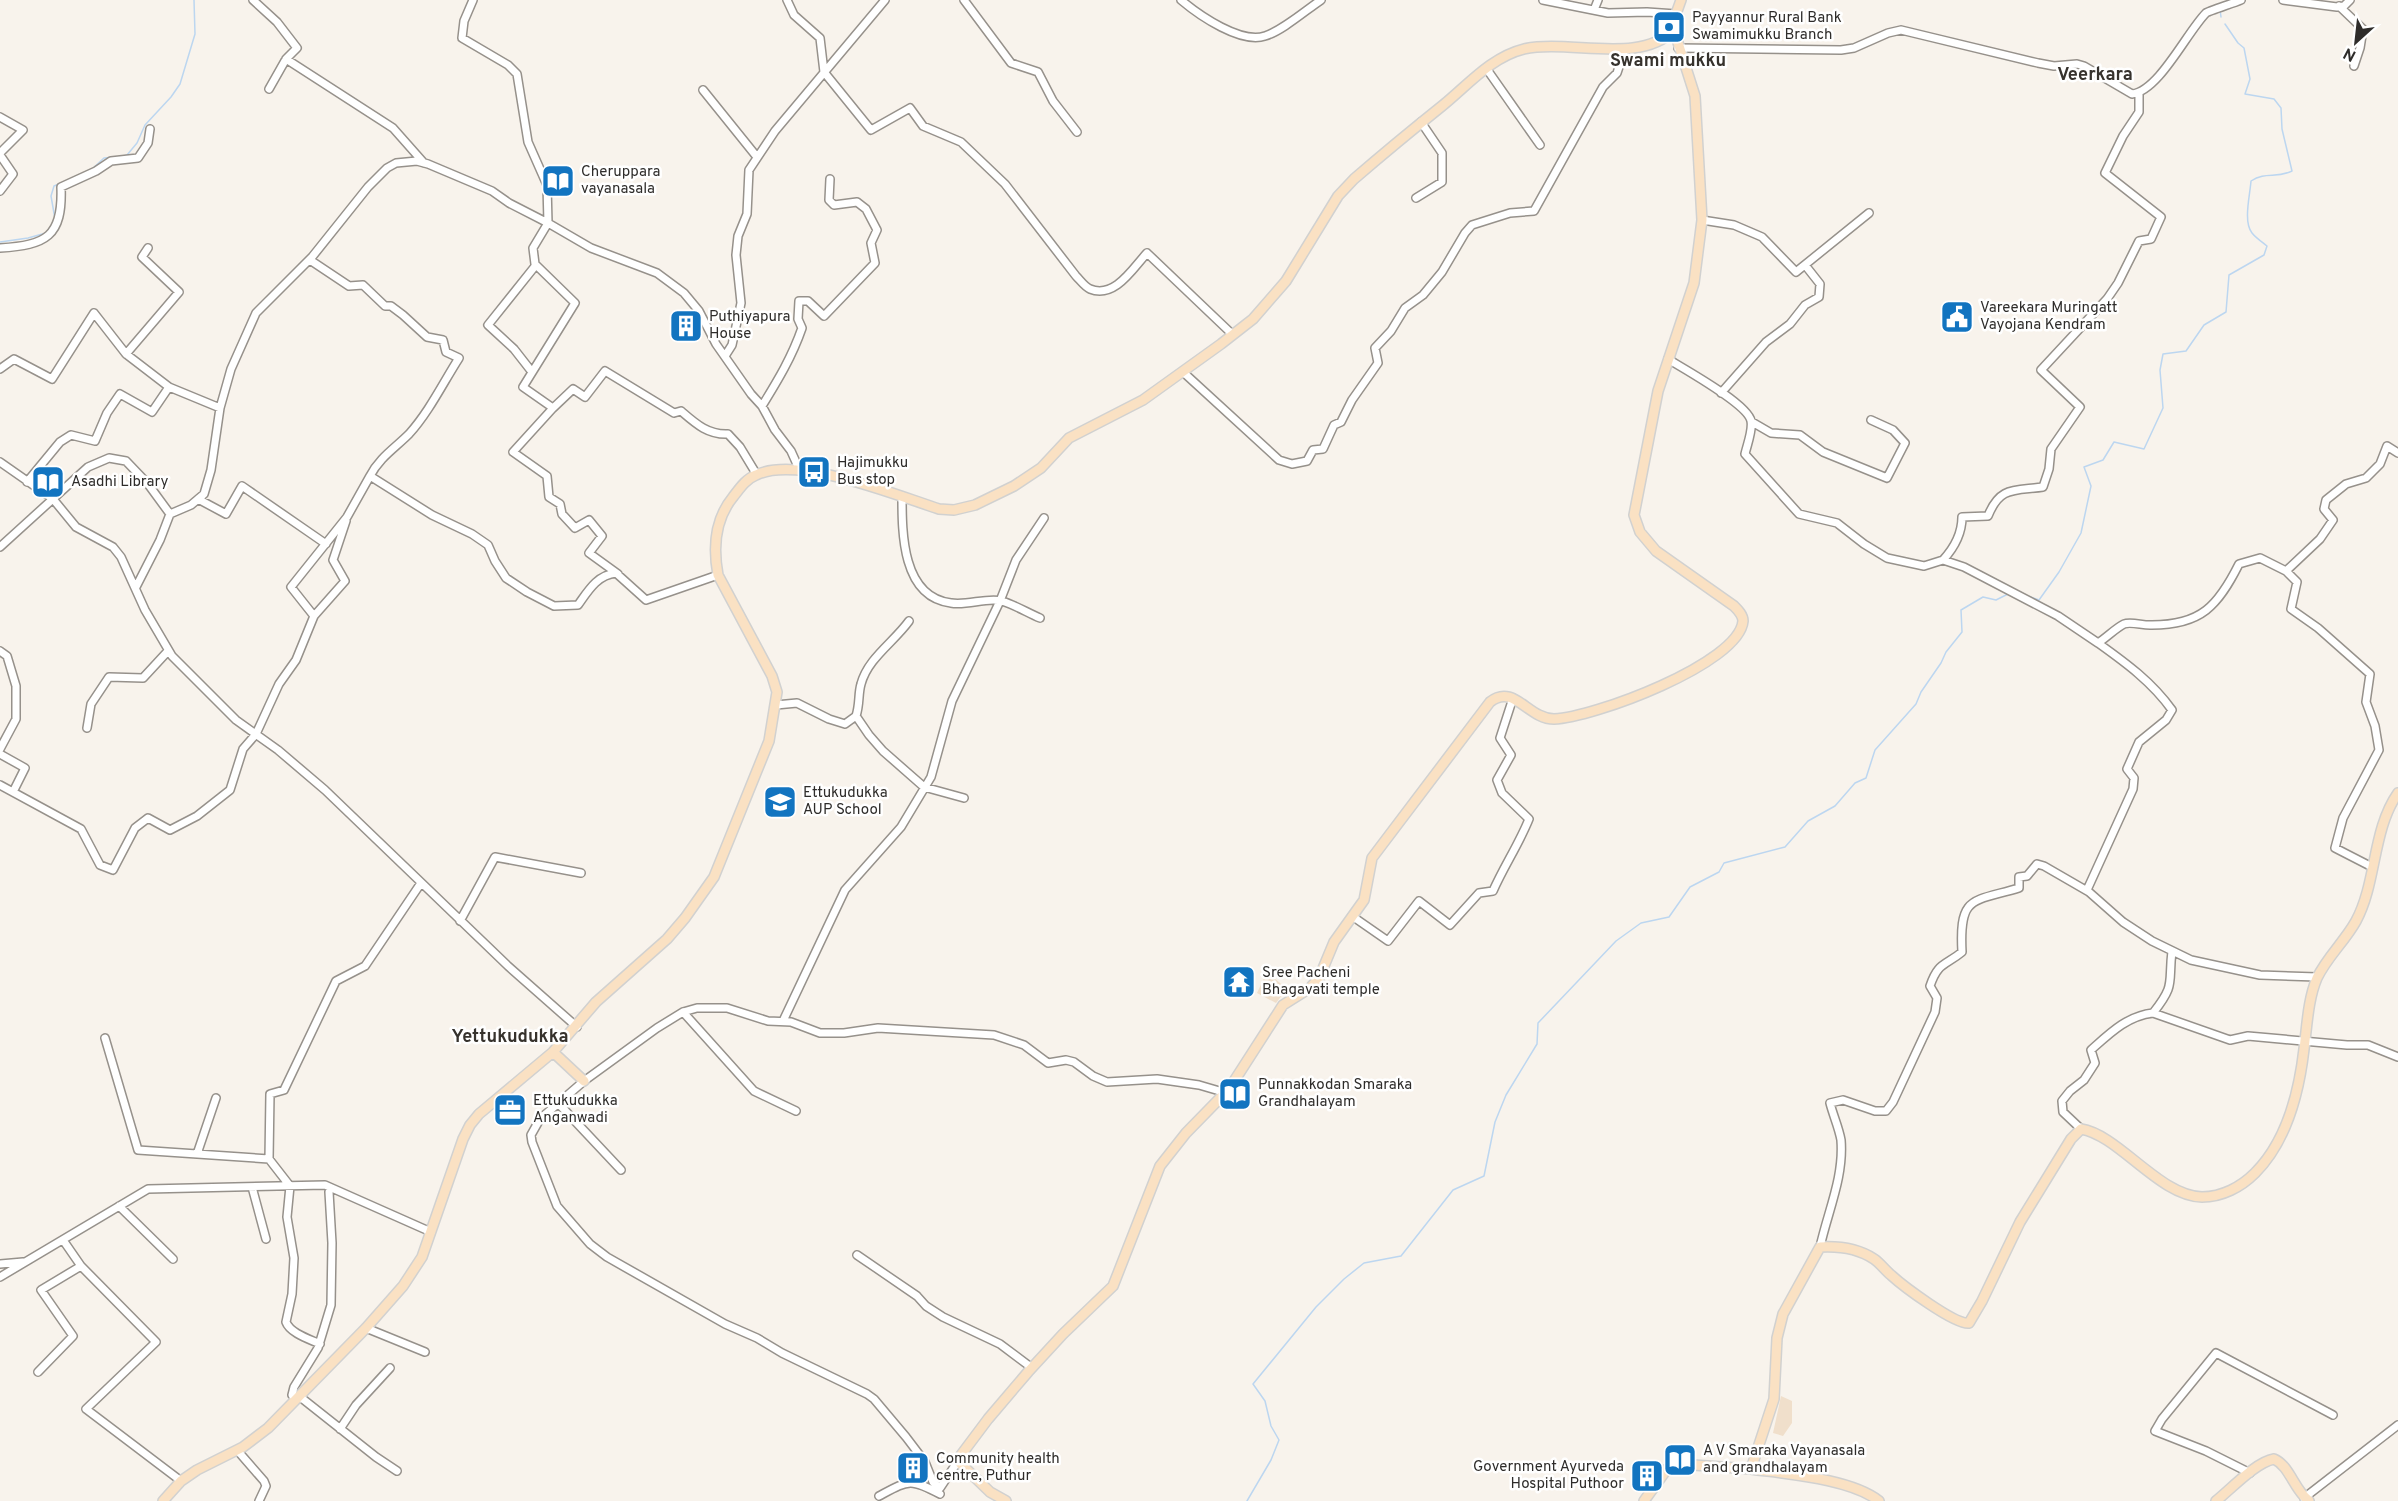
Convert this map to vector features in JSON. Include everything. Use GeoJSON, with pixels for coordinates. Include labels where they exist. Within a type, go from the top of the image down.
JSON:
{"type":"FeatureCollection","features":[{"type":"Feature","properties":{"kind":"main road"},"geometry":{"type":"LineString","coordinates":[[1003,1500],[990,1492],[958,1461],[988,1419],[1032,1368],[1063,1334],[1113,1287],[1160,1166],[1186,1133],[1223,1092],[1229,1089],[1283,1005],[1310,988],[1319,978],[1334,942],[1364,900],[1372,858],[1393,827],[1490,702],[1497,696],[1505,695],[1541,718],[1555,719],[1571,717],[1629,700],[1708,663],[1734,638],[1743,623],[1743,619],[1734,606],[1656,551],[1640,532],[1634,515],[1646,444],[1668,359],[1694,283],[1702,220],[1695,96],[1674,30],[1681,0]]}},
{"type":"Feature","properties":{"kind":"main road"},"geometry":{"type":"LineString","coordinates":[[163,1501],[181,1481],[197,1470],[237,1450],[268,1428],[366,1328],[403,1286],[422,1257],[470,1125],[479,1114],[554,1052],[596,1002],[667,939],[714,877],[769,741],[777,693],[772,675],[718,575],[715,560],[719,522],[729,502],[740,488],[757,474],[771,470],[800,471],[839,477],[939,509],[954,510],[992,498],[1034,473],[1069,438],[1143,400],[1253,319],[1286,281],[1338,196],[1354,178],[1486,68],[1522,50],[1552,45],[1639,48],[1662,39],[1674,30]]}},
{"type":"Feature","properties":{"kind":"main road"},"geometry":{"type":"LineString","coordinates":[[1751,1469],[1774,1399],[1778,1338],[1783,1314],[1820,1247],[1843,1248],[1874,1259],[1916,1295],[1956,1320],[1964,1324],[1969,1323],[2020,1222],[2071,1139],[2080,1130],[2089,1131],[2104,1140],[2174,1188],[2201,1197],[2217,1196],[2248,1179],[2272,1154],[2289,1120],[2317,977],[2356,922],[2386,814],[2398,793]]}},
{"type":"Feature","properties":{"kind":"main road"},"geometry":{"type":"LineString","coordinates":[[554,1052],[584,1082]]}},
{"type":"Feature","properties":{"kind":"main road"},"geometry":{"type":"LineString","coordinates":[[2216,1501],[2267,1460],[2274,1459],[2279,1461],[2306,1499]]}},
{"type":"Feature","properties":{"kind":"main road"},"geometry":{"type":"LineString","coordinates":[[1644,1501],[1667,1469],[1679,1464],[1751,1469],[1804,1476],[1864,1493],[1879,1501]]}},
{"type":"Feature","properties":{"kind":"street"},"geometry":{"type":"LineString","coordinates":[[253,0],[277,22],[297,48],[286,59],[269,89]]}},
{"type":"Feature","properties":{"kind":"street"},"geometry":{"type":"LineString","coordinates":[[473,0],[464,21],[462,38],[508,65],[517,74],[528,142],[547,185],[548,223],[533,248],[536,265],[575,303],[523,387],[553,408]]}},
{"type":"Feature","properties":{"kind":"street"},"geometry":{"type":"LineString","coordinates":[[787,0],[794,15],[820,38],[825,72],[871,130],[909,108],[923,126],[961,142],[1005,183],[1076,276],[1089,289],[1104,291],[1114,288],[1147,253],[1232,334]]}},
{"type":"Feature","properties":{"kind":"street"},"geometry":{"type":"LineString","coordinates":[[725,356],[732,345],[741,303],[736,255],[737,240],[747,214],[749,170],[774,131],[885,0]]}},
{"type":"Feature","properties":{"kind":"street"},"geometry":{"type":"LineString","coordinates":[[964,0],[1011,63],[1038,72],[1053,100],[1077,132]]}},
{"type":"Feature","properties":{"kind":"street"},"geometry":{"type":"LineString","coordinates":[[1181,0],[1202,17],[1253,39],[1268,36],[1321,0]]}},
{"type":"Feature","properties":{"kind":"street"},"geometry":{"type":"LineString","coordinates":[[1543,0],[1608,13],[1676,14]]}},
{"type":"Feature","properties":{"kind":"street"},"geometry":{"type":"LineString","coordinates":[[1594,10],[1598,0]]}},
{"type":"Feature","properties":{"kind":"street"},"geometry":{"type":"LineString","coordinates":[[1678,48],[1841,50],[1854,48],[1888,33],[1901,30],[2038,63],[2054,66],[2077,64],[2132,94],[2139,94],[2161,74],[2208,11],[2223,8],[2241,0]]}},
{"type":"Feature","properties":{"kind":"street"},"geometry":{"type":"LineString","coordinates":[[2283,0],[2339,6],[2344,6],[2350,0]]}},
{"type":"Feature","properties":{"kind":"street"},"geometry":{"type":"LineString","coordinates":[[2339,6],[2363,29],[2354,66]]}},
{"type":"Feature","properties":{"kind":"street"},"geometry":{"type":"LineString","coordinates":[[1183,372],[1278,460],[1292,464],[1307,461],[1313,450],[1323,448],[1334,424],[1341,422],[1352,400],[1378,363],[1375,348],[1391,331],[1405,309],[1423,294],[1442,272],[1472,225],[1510,213],[1534,210],[1603,87],[1617,73],[1625,49]]}},
{"type":"Feature","properties":{"kind":"street"},"geometry":{"type":"LineString","coordinates":[[286,59],[393,128],[424,163]]}},
{"type":"Feature","properties":{"kind":"street"},"geometry":{"type":"LineString","coordinates":[[1486,68],[1540,145]]}},
{"type":"Feature","properties":{"kind":"street"},"geometry":{"type":"LineString","coordinates":[[703,90],[757,157]]}},
{"type":"Feature","properties":{"kind":"street"},"geometry":{"type":"LineString","coordinates":[[1752,422],[1745,454],[1798,514],[1828,519],[1837,523],[1887,558],[1924,566],[1943,560],[1952,550],[1962,527],[1962,517],[1988,516],[1994,502],[2006,492],[2043,487],[2049,469],[2051,449],[2080,407],[2041,370],[2107,299],[2139,241],[2151,239],[2161,217],[2105,173],[2123,136],[2139,112],[2139,94]]}},
{"type":"Feature","properties":{"kind":"street"},"geometry":{"type":"LineString","coordinates":[[0,117],[22,130],[0,154],[14,174],[0,191]]}},
{"type":"Feature","properties":{"kind":"street"},"geometry":{"type":"LineString","coordinates":[[1416,198],[1442,182],[1442,153],[1421,122]]}},
{"type":"Feature","properties":{"kind":"street"},"geometry":{"type":"LineString","coordinates":[[0,248],[31,244],[48,237],[59,222],[61,187],[96,171],[111,161],[138,158],[148,143],[150,129]]}},
{"type":"Feature","properties":{"kind":"street"},"geometry":{"type":"LineString","coordinates":[[136,587],[160,540],[170,514],[191,505],[204,494],[220,408],[231,369],[256,313],[310,260],[368,187],[387,168],[396,163],[424,163],[492,191],[509,203],[591,248],[645,267],[668,278],[699,311],[725,356],[762,406],[775,430],[791,451],[800,471]]}},
{"type":"Feature","properties":{"kind":"street"},"geometry":{"type":"LineString","coordinates":[[762,406],[794,351],[802,328],[798,319],[799,301],[808,301],[824,316],[875,263],[871,243],[877,230],[866,209],[857,202],[834,205],[829,200],[830,179]]}},
{"type":"Feature","properties":{"kind":"street"},"geometry":{"type":"LineString","coordinates":[[1702,220],[1734,225],[1762,237],[1796,272],[1869,213]]}},
{"type":"Feature","properties":{"kind":"street"},"geometry":{"type":"LineString","coordinates":[[126,354],[179,291],[142,257],[148,248]]}},
{"type":"Feature","properties":{"kind":"street"},"geometry":{"type":"LineString","coordinates":[[310,260],[349,286],[363,285],[385,306],[391,306],[418,326],[427,337],[443,340],[446,352],[459,358],[423,416],[408,434],[375,465],[347,517],[291,587],[314,616]]}},
{"type":"Feature","properties":{"kind":"street"},"geometry":{"type":"LineString","coordinates":[[532,372],[514,350],[488,325],[536,265]]}},
{"type":"Feature","properties":{"kind":"street"},"geometry":{"type":"LineString","coordinates":[[1721,393],[1767,342],[1790,324],[1805,305],[1819,297],[1820,284],[1805,265]]}},
{"type":"Feature","properties":{"kind":"street"},"geometry":{"type":"LineString","coordinates":[[0,369],[14,359],[52,378],[94,313],[126,354],[168,387],[220,408]]}},
{"type":"Feature","properties":{"kind":"street"},"geometry":{"type":"LineString","coordinates":[[1668,359],[1721,393],[1747,413],[1752,422],[1771,433],[1800,435],[1824,452],[1887,478],[1905,443],[1893,430],[1871,420]]}},
{"type":"Feature","properties":{"kind":"street"},"geometry":{"type":"LineString","coordinates":[[718,575],[646,600],[625,579],[589,553],[603,536],[589,520],[575,528],[562,514],[560,504],[549,497],[547,476],[513,452],[573,389],[585,397],[605,371],[674,412],[681,411],[700,427],[716,435],[728,434],[740,447],[757,474]]}},
{"type":"Feature","properties":{"kind":"street"},"geometry":{"type":"LineString","coordinates":[[27,482],[60,442],[71,435],[95,441],[107,413],[120,394],[152,412],[168,387]]}},
{"type":"Feature","properties":{"kind":"street"},"geometry":{"type":"LineString","coordinates":[[2286,571],[2320,538],[2333,520],[2324,509],[2326,500],[2346,484],[2366,478],[2380,464],[2387,446],[2398,453]]}},
{"type":"Feature","properties":{"kind":"street"},"geometry":{"type":"LineString","coordinates":[[0,548],[88,467],[109,458],[126,461],[148,484],[170,514]]}},
{"type":"Feature","properties":{"kind":"street"},"geometry":{"type":"LineString","coordinates":[[0,462],[53,499],[76,527],[113,547],[122,557],[145,610],[168,651],[236,720],[325,790],[460,921],[576,1026]]}},
{"type":"Feature","properties":{"kind":"street"},"geometry":{"type":"LineString","coordinates":[[370,476],[432,515],[472,534],[488,545],[506,578],[554,606],[578,605],[594,583],[609,574],[616,573],[625,579]]}},
{"type":"Feature","properties":{"kind":"street"},"geometry":{"type":"LineString","coordinates":[[198,499],[226,514],[242,486],[326,544]]}},
{"type":"Feature","properties":{"kind":"street"},"geometry":{"type":"LineString","coordinates":[[902,496],[902,533],[912,572],[926,592],[950,603],[1000,601],[1040,618]]}},
{"type":"Feature","properties":{"kind":"street"},"geometry":{"type":"LineString","coordinates":[[0,786],[81,828],[100,865],[112,870],[135,828],[147,819],[170,830],[197,816],[230,790],[243,749],[256,734],[279,684],[296,660],[314,616],[345,581],[333,560],[347,517]]}},
{"type":"Feature","properties":{"kind":"street"},"geometry":{"type":"LineString","coordinates":[[783,1021],[845,890],[901,827],[931,777],[952,701],[1000,601],[1016,560],[1044,518]]}},
{"type":"Feature","properties":{"kind":"street"},"geometry":{"type":"LineString","coordinates":[[2098,643],[2125,624],[2152,626],[2190,622],[2211,607],[2229,583],[2239,564],[2260,558],[2286,571],[2297,582],[2291,609],[2318,628],[2370,674],[2366,702],[2375,726],[2379,750],[2343,818],[2335,848],[2372,867]]}},
{"type":"Feature","properties":{"kind":"street"},"geometry":{"type":"LineString","coordinates":[[1943,560],[1964,567],[2058,616],[2128,664],[2157,690],[2172,710],[2166,720],[2139,742],[2127,768],[2134,778],[2133,789],[2087,890]]}},
{"type":"Feature","properties":{"kind":"street"},"geometry":{"type":"LineString","coordinates":[[776,705],[797,703],[829,719],[845,724],[856,716],[861,704],[860,686],[867,669],[909,621]]}},
{"type":"Feature","properties":{"kind":"street"},"geometry":{"type":"LineString","coordinates":[[0,651],[7,656],[16,686],[16,718],[0,748]]}},
{"type":"Feature","properties":{"kind":"street"},"geometry":{"type":"LineString","coordinates":[[87,728],[91,704],[109,677],[143,678],[168,651]]}},
{"type":"Feature","properties":{"kind":"street"},"geometry":{"type":"LineString","coordinates":[[1352,916],[1388,941],[1419,901],[1450,925],[1479,893],[1492,891],[1510,855],[1521,839],[1529,819],[1502,793],[1497,780],[1511,755],[1500,738],[1513,698]]}},
{"type":"Feature","properties":{"kind":"street"},"geometry":{"type":"LineString","coordinates":[[856,716],[884,752],[924,787],[964,798]]}},
{"type":"Feature","properties":{"kind":"street"},"geometry":{"type":"LineString","coordinates":[[0,754],[25,768],[13,792]]}},
{"type":"Feature","properties":{"kind":"street"},"geometry":{"type":"LineString","coordinates":[[460,921],[495,857],[581,873]]}},
{"type":"Feature","properties":{"kind":"street"},"geometry":{"type":"LineString","coordinates":[[1820,1247],[1836,1194],[1840,1162],[1840,1138],[1830,1103],[1843,1100],[1875,1111],[1886,1111],[1893,1102],[1935,1012],[1937,998],[1930,986],[1933,979],[1941,964],[1962,951],[1963,915],[1966,908],[1978,898],[2019,888],[2019,877],[2026,876],[2037,864],[2087,890],[2122,922],[2191,960],[2260,975],[2317,977]]}},
{"type":"Feature","properties":{"kind":"street"},"geometry":{"type":"LineString","coordinates":[[320,1344],[292,1330],[286,1322],[292,1294],[294,1258],[287,1217],[290,1186],[268,1159],[270,1094],[284,1090],[336,981],[365,966],[421,883]]}},
{"type":"Feature","properties":{"kind":"street"},"geometry":{"type":"LineString","coordinates":[[2153,1013],[2167,995],[2172,977],[2170,965],[2172,951]]}},
{"type":"Feature","properties":{"kind":"street"},"geometry":{"type":"LineString","coordinates":[[940,1496],[925,1462],[867,1394],[725,1324],[607,1257],[590,1244],[557,1206],[532,1142],[531,1135],[540,1119],[584,1082],[657,1028],[683,1012],[697,1008],[727,1008],[768,1021],[791,1022],[820,1033],[844,1033],[878,1028],[994,1035],[1023,1045],[1048,1063],[1066,1060],[1079,1064],[1093,1076],[1107,1082],[1157,1079],[1199,1085],[1223,1092]]}},
{"type":"Feature","properties":{"kind":"street"},"geometry":{"type":"LineString","coordinates":[[683,1012],[754,1091],[796,1111]]}},
{"type":"Feature","properties":{"kind":"street"},"geometry":{"type":"LineString","coordinates":[[2080,1130],[2063,1112],[2062,1101],[2084,1080],[2096,1063],[2091,1050],[2114,1029],[2139,1015],[2153,1013],[2229,1040],[2248,1036],[2368,1045],[2398,1057]]}},
{"type":"Feature","properties":{"kind":"street"},"geometry":{"type":"LineString","coordinates":[[105,1038],[138,1150],[268,1159]]}},
{"type":"Feature","properties":{"kind":"street"},"geometry":{"type":"LineString","coordinates":[[196,1154],[216,1098]]}},
{"type":"Feature","properties":{"kind":"street"},"geometry":{"type":"LineString","coordinates":[[558,1103],[621,1170]]}},
{"type":"Feature","properties":{"kind":"street"},"geometry":{"type":"LineString","coordinates":[[0,1277],[148,1189],[325,1185],[431,1232]]}},
{"type":"Feature","properties":{"kind":"street"},"geometry":{"type":"LineString","coordinates":[[252,1187],[266,1239]]}},
{"type":"Feature","properties":{"kind":"street"},"geometry":{"type":"LineString","coordinates":[[330,1188],[328,1192],[332,1243],[331,1305],[320,1344],[294,1387],[292,1395],[298,1397],[397,1471]]}},
{"type":"Feature","properties":{"kind":"street"},"geometry":{"type":"LineString","coordinates":[[119,1206],[172,1259]]}},
{"type":"Feature","properties":{"kind":"street"},"geometry":{"type":"LineString","coordinates":[[63,1240],[81,1266],[156,1342],[86,1408],[181,1481]]}},
{"type":"Feature","properties":{"kind":"street"},"geometry":{"type":"LineString","coordinates":[[857,1256],[917,1296],[926,1306],[943,1317],[1000,1344],[1032,1368]]}},
{"type":"Feature","properties":{"kind":"street"},"geometry":{"type":"LineString","coordinates":[[0,1264],[26,1262]]}},
{"type":"Feature","properties":{"kind":"street"},"geometry":{"type":"LineString","coordinates":[[38,1372],[73,1336],[41,1290],[81,1266]]}},
{"type":"Feature","properties":{"kind":"street"},"geometry":{"type":"LineString","coordinates":[[366,1328],[425,1352]]}},
{"type":"Feature","properties":{"kind":"street"},"geometry":{"type":"LineString","coordinates":[[2250,1473],[2206,1451],[2155,1431],[2162,1419],[2216,1353],[2333,1415]]}},
{"type":"Feature","properties":{"kind":"street"},"geometry":{"type":"LineString","coordinates":[[340,1429],[356,1405],[390,1368]]}},
{"type":"Feature","properties":{"kind":"street"},"geometry":{"type":"LineString","coordinates":[[2306,1499],[2398,1425]]}},
{"type":"Feature","properties":{"kind":"street"},"geometry":{"type":"LineString","coordinates":[[237,1450],[264,1480],[266,1486],[259,1501]]}},
{"type":"Feature","properties":{"kind":"street"},"geometry":{"type":"LineString","coordinates":[[940,1496],[958,1461]]}},
{"type":"Feature","properties":{"kind":"street"},"geometry":{"type":"LineString","coordinates":[[879,1496],[906,1482],[914,1482],[940,1496]]}},
{"type":"Feature","properties":{"kind":"shaded area"},"geometry":{"type":"Polygon","coordinates":[[[1267,972],[1287,989],[1276,1003],[1257,993],[1267,972]]]}},
{"type":"Feature","properties":{"kind":"shaded area"},"geometry":{"type":"Polygon","coordinates":[[[1781,1396],[1792,1401],[1792,1423],[1783,1436],[1773,1433],[1781,1396]]]}},
{"type":"Feature","properties":{"kind":"waterway"},"geometry":{"type":"LineString","coordinates":[[119,157],[127,155],[137,143],[145,125],[180,84],[195,34],[194,0]]}},
{"type":"Feature","properties":{"kind":"waterway"},"geometry":{"type":"LineString","coordinates":[[2220,10],[2221,17]]}},
{"type":"Feature","properties":{"kind":"waterway"},"geometry":{"type":"LineString","coordinates":[[2014,591],[2039,600],[2059,572],[2081,533],[2091,486],[2084,467],[2103,460],[2114,442],[2144,449],[2163,408],[2160,370],[2163,354],[2186,351],[2204,325],[2226,312],[2229,275],[2264,255],[2267,246],[2249,228],[2248,208],[2251,181],[2261,176],[2281,175],[2292,171],[2282,129],[2281,108],[2274,99],[2245,94],[2250,79],[2244,48],[2225,24]]}},
{"type":"Feature","properties":{"kind":"waterway"},"geometry":{"type":"LineString","coordinates":[[91,170],[104,158],[115,157]]}},
{"type":"Feature","properties":{"kind":"waterway"},"geometry":{"type":"LineString","coordinates":[[55,219],[51,196],[54,186],[76,177]]}},
{"type":"Feature","properties":{"kind":"waterway"},"geometry":{"type":"LineString","coordinates":[[0,242],[46,233]]}},
{"type":"Feature","properties":{"kind":"waterway"},"geometry":{"type":"LineString","coordinates":[[1247,1501],[1271,1460],[1279,1440],[1271,1426],[1265,1401],[1253,1384],[1316,1307],[1344,1279],[1364,1263],[1401,1256],[1453,1190],[1484,1176],[1495,1122],[1506,1095],[1537,1044],[1538,1023],[1616,941],[1641,923],[1669,917],[1690,887],[1719,872],[1724,863],[1785,847],[1808,821],[1835,806],[1855,783],[1866,778],[1875,750],[1916,704],[1946,652],[1962,632],[1961,610],[1983,597],[1996,600],[2010,593]]}},
{"type":"Feature","properties":{"kind":"place","name":"Payyannur Rural Bank Swamimukku Branch"},"geometry":{"type":"Point","coordinates":[1669,27]}},
{"type":"Feature","properties":{"kind":"place","name":"Cheruppara vayanasala"},"geometry":{"type":"Point","coordinates":[558,181]}},
{"type":"Feature","properties":{"kind":"place","name":"Vareekara Muringatt Vayojana Kendram"},"geometry":{"type":"Point","coordinates":[1957,317]}},
{"type":"Feature","properties":{"kind":"place","name":"Puthiyapura House"},"geometry":{"type":"Point","coordinates":[686,326]}},
{"type":"Feature","properties":{"kind":"place","name":"Hajimukku Bus stop"},"geometry":{"type":"Point","coordinates":[814,472]}},
{"type":"Feature","properties":{"kind":"place","name":"Asadhi Library"},"geometry":{"type":"Point","coordinates":[48,482]}},
{"type":"Feature","properties":{"kind":"place","name":"Ettukudukka AUP School"},"geometry":{"type":"Point","coordinates":[780,802]}},
{"type":"Feature","properties":{"kind":"place","name":"Sree Pacheni Bhagavati temple"},"geometry":{"type":"Point","coordinates":[1239,982]}},
{"type":"Feature","properties":{"kind":"place","name":"Punnakkodan Smaraka Grandhalayam"},"geometry":{"type":"Point","coordinates":[1235,1094]}},
{"type":"Feature","properties":{"kind":"place","name":"Ettukudukka Anganwadi"},"geometry":{"type":"Point","coordinates":[510,1110]}},
{"type":"Feature","properties":{"kind":"place","name":"A V Smaraka Vayanasala and grandhalayam"},"geometry":{"type":"Point","coordinates":[1680,1460]}},
{"type":"Feature","properties":{"kind":"place","name":"Community health centre, Puthur"},"geometry":{"type":"Point","coordinates":[913,1468]}},
{"type":"Feature","properties":{"kind":"place","name":"Government Ayurveda Hospital Puthoor"},"geometry":{"type":"Point","coordinates":[1647,1476]}},
{"type":"Feature","properties":{"kind":"district","name":"Swami mukku"},"geometry":{"type":"Point","coordinates":[1668,61]}},
{"type":"Feature","properties":{"kind":"district","name":"Veerkara"},"geometry":{"type":"Point","coordinates":[2095,75]}},
{"type":"Feature","properties":{"kind":"district","name":"Yettukudukka"},"geometry":{"type":"Point","coordinates":[510,1037]}}]}
